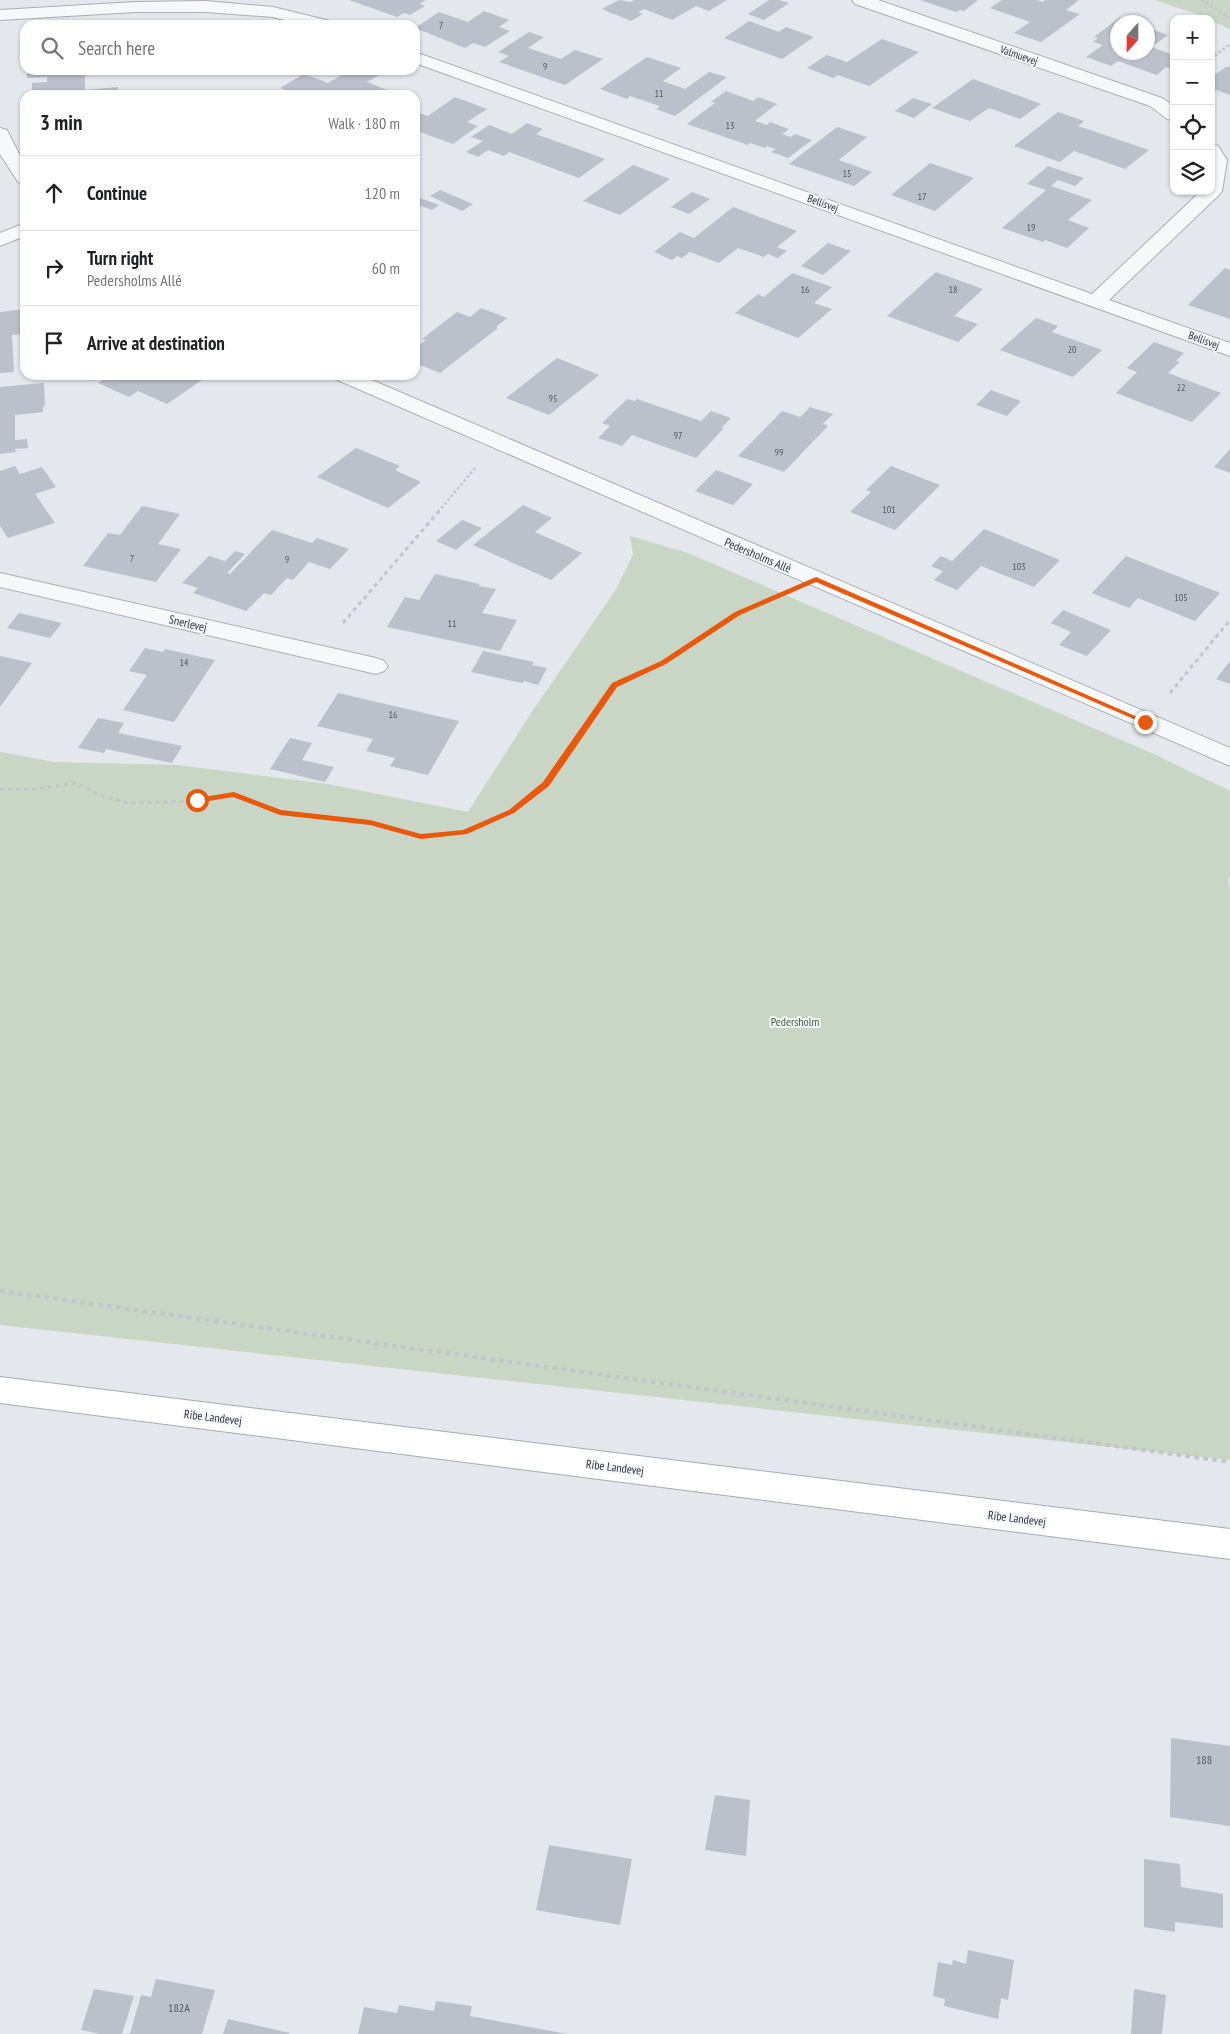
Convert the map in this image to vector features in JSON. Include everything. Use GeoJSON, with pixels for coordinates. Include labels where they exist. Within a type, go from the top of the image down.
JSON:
{"type":"FeatureCollection","features":[{"type":"Feature","properties":{"kind":"main road","name":"Ribe Landevej"},"geometry":{"type":"LineString","coordinates":[[0,1390],[1230,1544]]}},
{"type":"Feature","properties":{"kind":"street","name":"Valmuevej"},"geometry":{"type":"LineString","coordinates":[[861,0],[1156,102],[1170,112]]}},
{"type":"Feature","properties":{"kind":"street"},"geometry":{"type":"LineString","coordinates":[[0,15],[138,5],[207,6],[272,12],[304,20]]}},
{"type":"Feature","properties":{"kind":"street","name":"Bellisvej"},"geometry":{"type":"LineString","coordinates":[[420,58],[1230,350]]}},
{"type":"Feature","properties":{"kind":"street"},"geometry":{"type":"LineString","coordinates":[[0,134],[20,171]]}},
{"type":"Feature","properties":{"kind":"street"},"geometry":{"type":"LineString","coordinates":[[1215,156],[1218,160],[1215,176]]}},
{"type":"Feature","properties":{"kind":"street"},"geometry":{"type":"LineString","coordinates":[[1096,301],[1208,195]]}},
{"type":"Feature","properties":{"kind":"street"},"geometry":{"type":"LineString","coordinates":[[0,240],[20,231]]}},
{"type":"Feature","properties":{"kind":"street","name":"Pedersholms Allé"},"geometry":{"type":"LineString","coordinates":[[353,380],[1230,758]]}},
{"type":"Feature","properties":{"kind":"street","name":"Snerlevej"},"geometry":{"type":"LineString","coordinates":[[0,580],[376,666]]}},
{"type":"Feature","properties":{"kind":"path"},"geometry":{"type":"LineString","coordinates":[[1202,0],[1230,18]]}},
{"type":"Feature","properties":{"kind":"path"},"geometry":{"type":"LineString","coordinates":[[1215,55],[1230,44]]}},
{"type":"Feature","properties":{"kind":"path"},"geometry":{"type":"LineString","coordinates":[[320,653],[353,611],[497,443]]}},
{"type":"Feature","properties":{"kind":"path"},"geometry":{"type":"LineString","coordinates":[[0,789],[35,789],[76,782],[102,796],[128,803],[197,800],[234,794],[280,812],[370,823],[421,837],[464,833],[512,812],[546,784],[615,685],[664,663],[737,614],[816,580]]}},
{"type":"Feature","properties":{"kind":"path"},"geometry":{"type":"LineString","coordinates":[[1145,722],[1230,620]]}},
{"type":"Feature","properties":{"kind":"path"},"geometry":{"type":"LineString","coordinates":[[0,1291],[1230,1462]]}},
{"type":"Feature","properties":{"kind":"green space"},"geometry":{"type":"Polygon","coordinates":[[[1155,0],[1230,0],[1230,29],[1215,23],[1215,15],[1199,15],[1155,0]]]}},
{"type":"Feature","properties":{"kind":"green space","name":"Pedersholm"},"geometry":{"type":"Polygon","coordinates":[[[630,536],[688,553],[1156,755],[1230,791],[1230,877],[1228,880],[1230,890],[1230,1460],[0,1325],[0,752],[55,762],[178,765],[328,784],[468,812],[531,713],[615,591],[633,555],[630,536]]]}},
{"type":"Feature","properties":{"kind":"building"},"geometry":{"type":"Polygon","coordinates":[[[349,0],[426,0],[419,4],[425,6],[410,15],[404,13],[397,17],[349,0]]]}},
{"type":"Feature","properties":{"kind":"building"},"geometry":{"type":"Polygon","coordinates":[[[619,0],[631,2],[634,0],[727,0],[709,11],[696,6],[672,20],[644,9],[638,12],[643,14],[631,21],[602,9],[619,0]]]}},
{"type":"Feature","properties":{"kind":"building"},"geometry":{"type":"Polygon","coordinates":[[[769,0],[789,3],[764,20],[748,14],[769,0]]]}},
{"type":"Feature","properties":{"kind":"building"},"geometry":{"type":"Polygon","coordinates":[[[920,0],[978,0],[964,11],[956,12],[920,0]]]}},
{"type":"Feature","properties":{"kind":"building"},"geometry":{"type":"Polygon","coordinates":[[[1002,0],[1037,0],[1043,2],[1045,0],[1079,0],[1066,10],[1080,14],[1041,42],[1014,33],[1030,22],[990,8],[1002,0]]]}},
{"type":"Feature","properties":{"kind":"building"},"geometry":{"type":"Polygon","coordinates":[[[484,11],[509,20],[499,27],[510,31],[485,47],[473,43],[465,48],[420,30],[420,25],[439,12],[468,22],[484,11]]]}},
{"type":"Feature","properties":{"kind":"building"},"geometry":{"type":"Polygon","coordinates":[[[749,21],[779,32],[786,27],[814,37],[782,59],[724,38],[749,21]]]}},
{"type":"Feature","properties":{"kind":"building"},"geometry":{"type":"Polygon","coordinates":[[[1110,25],[1110,60],[1155,60],[1155,48],[1170,54],[1170,68],[1166,67],[1157,75],[1118,61],[1111,66],[1086,57],[1103,45],[1093,42],[1098,38],[1094,37],[1110,25]]]}},
{"type":"Feature","properties":{"kind":"building"},"geometry":{"type":"Polygon","coordinates":[[[1155,30],[1168,35],[1155,44],[1155,30]]]}},
{"type":"Feature","properties":{"kind":"building"},"geometry":{"type":"Polygon","coordinates":[[[529,32],[544,37],[528,48],[561,59],[575,50],[603,59],[565,85],[499,62],[509,56],[498,52],[529,32]]]}},
{"type":"Feature","properties":{"kind":"building"},"geometry":{"type":"Polygon","coordinates":[[[882,39],[919,52],[869,86],[838,75],[833,78],[807,68],[827,55],[847,62],[882,39]]]}},
{"type":"Feature","properties":{"kind":"building"},"geometry":{"type":"Polygon","coordinates":[[[647,57],[681,68],[663,81],[685,89],[709,72],[727,77],[675,116],[656,109],[660,106],[630,96],[627,99],[600,89],[647,57]]]}},
{"type":"Feature","properties":{"kind":"building"},"geometry":{"type":"Polygon","coordinates":[[[1226,67],[1230,67],[1230,95],[1215,89],[1215,74],[1226,67]]]}},
{"type":"Feature","properties":{"kind":"building"},"geometry":{"type":"Polygon","coordinates":[[[27,75],[85,75],[85,90],[32,90],[32,83],[47,82],[47,77],[27,78],[27,75]]]}},
{"type":"Feature","properties":{"kind":"building"},"geometry":{"type":"Polygon","coordinates":[[[302,75],[328,83],[342,75],[379,75],[367,82],[387,90],[285,90],[280,88],[302,75]]]}},
{"type":"Feature","properties":{"kind":"building"},"geometry":{"type":"Polygon","coordinates":[[[973,79],[1041,104],[1020,119],[989,108],[970,121],[932,108],[973,79]]]}},
{"type":"Feature","properties":{"kind":"building"},"geometry":{"type":"Polygon","coordinates":[[[118,87],[118,90],[85,90],[118,87]]]}},
{"type":"Feature","properties":{"kind":"building"},"geometry":{"type":"Polygon","coordinates":[[[726,91],[753,101],[758,97],[777,104],[755,121],[767,125],[770,122],[789,129],[782,134],[791,137],[795,134],[812,140],[788,158],[771,152],[776,149],[750,143],[748,145],[687,124],[715,103],[711,102],[726,91]]]}},
{"type":"Feature","properties":{"kind":"building"},"geometry":{"type":"Polygon","coordinates":[[[455,97],[487,109],[467,122],[478,126],[453,144],[420,132],[420,114],[428,116],[455,97]]]}},
{"type":"Feature","properties":{"kind":"building"},"geometry":{"type":"Polygon","coordinates":[[[913,98],[932,104],[914,118],[895,111],[913,98]]]}},
{"type":"Feature","properties":{"kind":"building"},"geometry":{"type":"Polygon","coordinates":[[[1058,112],[1084,121],[1078,126],[1149,150],[1125,169],[1074,151],[1060,162],[1014,146],[1058,112]]]}},
{"type":"Feature","properties":{"kind":"building"},"geometry":{"type":"Polygon","coordinates":[[[527,123],[543,129],[536,134],[605,159],[579,178],[509,152],[504,156],[488,150],[478,157],[466,152],[483,141],[471,137],[489,125],[512,134],[527,123]]]}},
{"type":"Feature","properties":{"kind":"building"},"geometry":{"type":"Polygon","coordinates":[[[837,127],[867,137],[839,160],[872,172],[854,186],[789,164],[837,127]]]}},
{"type":"Feature","properties":{"kind":"building"},"geometry":{"type":"Polygon","coordinates":[[[930,163],[974,178],[935,211],[891,195],[930,163]]]}},
{"type":"Feature","properties":{"kind":"building"},"geometry":{"type":"Polygon","coordinates":[[[633,165],[670,179],[620,215],[583,201],[633,165]]]}},
{"type":"Feature","properties":{"kind":"building"},"geometry":{"type":"Polygon","coordinates":[[[1048,166],[1084,178],[1075,186],[1058,180],[1051,186],[1092,200],[1068,220],[1089,228],[1067,248],[1002,228],[1046,190],[1027,184],[1048,166]]]}},
{"type":"Feature","properties":{"kind":"building"},"geometry":{"type":"Polygon","coordinates":[[[440,190],[473,204],[462,211],[430,196],[440,190]]]}},
{"type":"Feature","properties":{"kind":"building"},"geometry":{"type":"Polygon","coordinates":[[[692,192],[710,199],[689,214],[671,207],[692,192]]]}},
{"type":"Feature","properties":{"kind":"building"},"geometry":{"type":"Polygon","coordinates":[[[420,198],[439,205],[432,210],[420,206],[420,198]]]}},
{"type":"Feature","properties":{"kind":"building"},"geometry":{"type":"Polygon","coordinates":[[[733,207],[797,231],[777,247],[787,251],[778,258],[768,254],[764,257],[738,248],[719,263],[690,252],[682,258],[677,256],[672,260],[654,252],[680,232],[694,238],[733,207]]]}},
{"type":"Feature","properties":{"kind":"building"},"geometry":{"type":"Polygon","coordinates":[[[828,243],[851,251],[823,275],[801,266],[828,243]]]}},
{"type":"Feature","properties":{"kind":"building"},"geometry":{"type":"Polygon","coordinates":[[[1225,268],[1230,270],[1230,319],[1188,305],[1225,268]]]}},
{"type":"Feature","properties":{"kind":"building"},"geometry":{"type":"Polygon","coordinates":[[[936,272],[983,289],[954,316],[978,324],[958,342],[887,316],[936,272]]]}},
{"type":"Feature","properties":{"kind":"building"},"geometry":{"type":"Polygon","coordinates":[[[792,273],[832,287],[814,303],[832,309],[798,338],[735,313],[758,294],[764,297],[792,273]]]}},
{"type":"Feature","properties":{"kind":"building"},"geometry":{"type":"Polygon","coordinates":[[[481,308],[507,318],[496,327],[498,328],[440,373],[420,365],[420,345],[426,340],[422,339],[457,312],[470,317],[481,308]]]}},
{"type":"Feature","properties":{"kind":"building"},"geometry":{"type":"Polygon","coordinates":[[[20,310],[20,334],[12,335],[14,372],[0,373],[0,312],[20,310]]]}},
{"type":"Feature","properties":{"kind":"building"},"geometry":{"type":"Polygon","coordinates":[[[1036,318],[1058,326],[1052,332],[1102,350],[1073,377],[1000,350],[1036,318]]]}},
{"type":"Feature","properties":{"kind":"building"},"geometry":{"type":"Polygon","coordinates":[[[1154,342],[1184,353],[1176,361],[1180,362],[1168,373],[1221,393],[1192,422],[1116,393],[1137,372],[1127,368],[1154,342]]]}},
{"type":"Feature","properties":{"kind":"building"},"geometry":{"type":"Polygon","coordinates":[[[557,358],[599,375],[549,415],[506,398],[557,358]]]}},
{"type":"Feature","properties":{"kind":"building"},"geometry":{"type":"Polygon","coordinates":[[[102,380],[202,380],[167,404],[138,391],[129,397],[98,383],[102,380]]]}},
{"type":"Feature","properties":{"kind":"building"},"geometry":{"type":"Polygon","coordinates":[[[44,383],[45,406],[43,406],[43,412],[15,415],[15,440],[27,439],[28,448],[15,449],[16,452],[0,454],[0,387],[44,383]]]}},
{"type":"Feature","properties":{"kind":"building"},"geometry":{"type":"Polygon","coordinates":[[[991,390],[1021,401],[1007,416],[976,405],[991,390]]]}},
{"type":"Feature","properties":{"kind":"building"},"geometry":{"type":"Polygon","coordinates":[[[627,399],[635,401],[637,399],[701,421],[711,411],[731,418],[696,458],[632,435],[622,446],[598,438],[610,426],[602,423],[627,399]]]}},
{"type":"Feature","properties":{"kind":"building"},"geometry":{"type":"Polygon","coordinates":[[[810,407],[833,414],[823,424],[828,426],[784,472],[738,456],[782,411],[800,417],[810,407]]]}},
{"type":"Feature","properties":{"kind":"building"},"geometry":{"type":"Polygon","coordinates":[[[356,448],[400,466],[395,470],[421,482],[388,508],[317,477],[356,448]]]}},
{"type":"Feature","properties":{"kind":"building"},"geometry":{"type":"Polygon","coordinates":[[[1230,449],[1230,473],[1214,467],[1230,449]]]}},
{"type":"Feature","properties":{"kind":"building"},"geometry":{"type":"Polygon","coordinates":[[[15,466],[20,474],[42,467],[56,487],[35,494],[55,523],[8,538],[0,526],[0,471],[15,466]]]}},
{"type":"Feature","properties":{"kind":"building"},"geometry":{"type":"Polygon","coordinates":[[[891,466],[940,485],[895,530],[850,512],[871,492],[866,490],[891,466]]]}},
{"type":"Feature","properties":{"kind":"building"},"geometry":{"type":"Polygon","coordinates":[[[716,470],[753,484],[733,505],[695,491],[716,470]]]}},
{"type":"Feature","properties":{"kind":"building"},"geometry":{"type":"Polygon","coordinates":[[[523,505],[552,518],[535,532],[582,553],[551,580],[473,545],[523,505]]]}},
{"type":"Feature","properties":{"kind":"building"},"geometry":{"type":"Polygon","coordinates":[[[142,506],[180,514],[158,544],[181,549],[156,582],[83,566],[108,533],[120,535],[142,506]]]}},
{"type":"Feature","properties":{"kind":"building"},"geometry":{"type":"Polygon","coordinates":[[[462,520],[482,528],[456,550],[436,541],[462,520]]]}},
{"type":"Feature","properties":{"kind":"building"},"geometry":{"type":"Polygon","coordinates":[[[984,529],[1060,560],[1034,587],[981,566],[957,590],[934,580],[943,571],[931,566],[941,556],[952,561],[984,529]]]}},
{"type":"Feature","properties":{"kind":"building"},"geometry":{"type":"Polygon","coordinates":[[[272,530],[312,543],[317,538],[349,549],[330,569],[309,562],[293,580],[287,578],[271,595],[264,593],[246,611],[193,593],[198,588],[182,583],[209,556],[225,561],[235,551],[245,554],[227,573],[230,574],[272,530]]]}},
{"type":"Feature","properties":{"kind":"building"},"geometry":{"type":"Polygon","coordinates":[[[1126,556],[1220,593],[1195,621],[1138,598],[1129,608],[1092,593],[1126,556]]]}},
{"type":"Feature","properties":{"kind":"building"},"geometry":{"type":"Polygon","coordinates":[[[435,574],[496,589],[482,613],[517,620],[500,651],[387,627],[405,597],[419,600],[435,574]]]}},
{"type":"Feature","properties":{"kind":"building"},"geometry":{"type":"Polygon","coordinates":[[[1063,610],[1111,630],[1087,656],[1059,645],[1071,632],[1051,623],[1063,610]]]}},
{"type":"Feature","properties":{"kind":"building"},"geometry":{"type":"Polygon","coordinates":[[[19,613],[62,623],[50,638],[7,628],[19,613]]]}},
{"type":"Feature","properties":{"kind":"building"},"geometry":{"type":"Polygon","coordinates":[[[145,648],[163,652],[165,649],[215,660],[174,722],[123,710],[147,675],[129,671],[145,648]]]}},
{"type":"Feature","properties":{"kind":"building"},"geometry":{"type":"Polygon","coordinates":[[[483,651],[534,662],[532,665],[547,668],[538,685],[471,672],[483,651]]]}},
{"type":"Feature","properties":{"kind":"building"},"geometry":{"type":"Polygon","coordinates":[[[0,656],[32,663],[0,707],[0,656]]]}},
{"type":"Feature","properties":{"kind":"building"},"geometry":{"type":"Polygon","coordinates":[[[1230,661],[1230,684],[1216,679],[1230,661]]]}},
{"type":"Feature","properties":{"kind":"building"},"geometry":{"type":"Polygon","coordinates":[[[338,693],[459,721],[428,775],[390,766],[395,758],[366,751],[373,739],[317,726],[338,693]]]}},
{"type":"Feature","properties":{"kind":"building"},"geometry":{"type":"Polygon","coordinates":[[[98,718],[124,723],[118,733],[182,746],[172,763],[106,749],[104,753],[78,748],[98,718]]]}},
{"type":"Feature","properties":{"kind":"building"},"geometry":{"type":"Polygon","coordinates":[[[290,738],[312,743],[302,760],[334,767],[325,782],[270,769],[290,738]]]}},
{"type":"Feature","properties":{"kind":"building"},"geometry":{"type":"Polygon","coordinates":[[[1171,1738],[1230,1746],[1230,1826],[1170,1817],[1171,1738]]]}},
{"type":"Feature","properties":{"kind":"building"},"geometry":{"type":"Polygon","coordinates":[[[715,1795],[750,1800],[746,1856],[705,1850],[715,1795]]]}},
{"type":"Feature","properties":{"kind":"building"},"geometry":{"type":"Polygon","coordinates":[[[549,1845],[632,1859],[620,1925],[536,1910],[549,1845]]]}},
{"type":"Feature","properties":{"kind":"building"},"geometry":{"type":"Polygon","coordinates":[[[1144,1859],[1180,1864],[1181,1887],[1223,1894],[1223,1928],[1175,1922],[1175,1932],[1144,1927],[1144,1859]]]}},
{"type":"Feature","properties":{"kind":"building"},"geometry":{"type":"Polygon","coordinates":[[[968,1950],[1014,1960],[1008,2000],[1001,1998],[998,2019],[944,2006],[945,1999],[933,1996],[938,1962],[952,1965],[953,1960],[966,1964],[968,1950]]]}},
{"type":"Feature","properties":{"kind":"building"},"geometry":{"type":"Polygon","coordinates":[[[156,1979],[215,1990],[202,2034],[130,2034],[141,1995],[151,1997],[156,1979]]]}},
{"type":"Feature","properties":{"kind":"building"},"geometry":{"type":"Polygon","coordinates":[[[94,1989],[134,1996],[122,2034],[100,2034],[81,2030],[94,1989]]]}},
{"type":"Feature","properties":{"kind":"building"},"geometry":{"type":"Polygon","coordinates":[[[1134,1989],[1166,1995],[1162,2034],[1131,2034],[1134,1989]]]}},
{"type":"Feature","properties":{"kind":"building"},"geometry":{"type":"Polygon","coordinates":[[[436,2001],[472,2006],[470,2016],[567,2034],[358,2034],[364,2007],[397,2013],[399,2005],[434,2011],[436,2001]]]}},
{"type":"Feature","properties":{"kind":"building"},"geometry":{"type":"Polygon","coordinates":[[[228,2019],[290,2033],[223,2034],[228,2019]]]}},
{"type":"Feature","properties":{"kind":"route"},"geometry":{"type":"LineString","coordinates":[[197,800],[234,794],[280,812],[370,823],[421,837],[464,833],[512,812],[546,784],[615,685],[664,663],[737,614],[816,580],[1145,722]]}}]}
